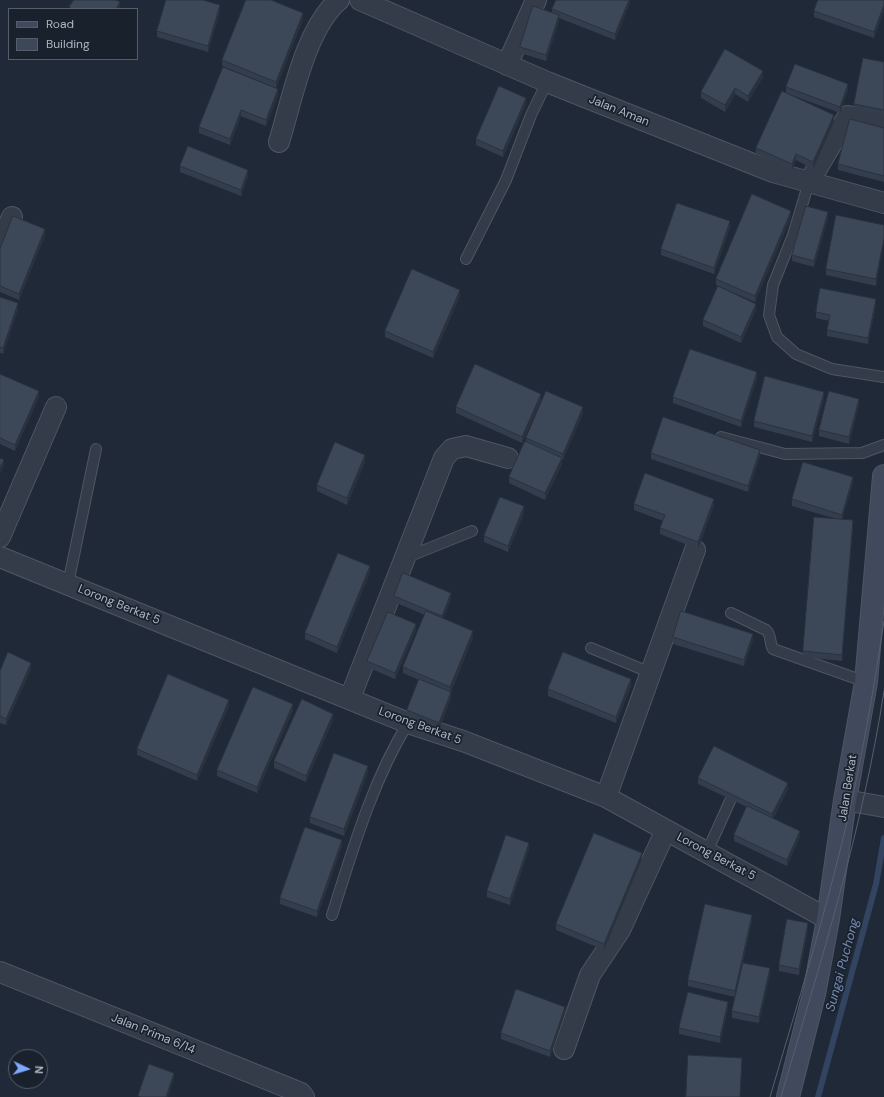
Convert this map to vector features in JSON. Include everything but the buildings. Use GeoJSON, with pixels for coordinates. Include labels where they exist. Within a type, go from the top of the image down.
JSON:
{"type":"FeatureCollection","features":[{"type":"Feature","properties":{"kind":"street"},"geometry":{"type":"LineString","coordinates":[[278,142],[310,38],[332,6],[339,0]]}},
{"type":"Feature","properties":{"kind":"street","name":"Jalan Aman"},"geometry":{"type":"LineString","coordinates":[[360,0],[546,82],[773,172],[884,203]]}},
{"type":"Feature","properties":{"kind":"street"},"geometry":{"type":"LineString","coordinates":[[507,65],[536,0]]}},
{"type":"Feature","properties":{"kind":"street"},"geometry":{"type":"LineString","coordinates":[[809,182],[848,116],[884,123]]}},
{"type":"Feature","properties":{"kind":"street"},"geometry":{"type":"LineString","coordinates":[[0,243],[12,217]]}},
{"type":"Feature","properties":{"kind":"street"},"geometry":{"type":"LineString","coordinates":[[0,536],[56,407]]}},
{"type":"Feature","properties":{"kind":"street"},"geometry":{"type":"LineString","coordinates":[[350,698],[444,458],[452,450],[466,446],[508,458]]}},
{"type":"Feature","properties":{"kind":"street","name":"Jalan Berkat"},"geometry":{"type":"LineString","coordinates":[[788,1097],[814,994],[828,919],[845,800],[866,682],[884,476]]}},
{"type":"Feature","properties":{"kind":"street"},"geometry":{"type":"LineString","coordinates":[[606,797],[695,550]]}},
{"type":"Feature","properties":{"kind":"street","name":"Lorong Berkat 5"},"geometry":{"type":"LineString","coordinates":[[0,557],[350,698],[408,723],[463,741],[606,797],[828,919]]}},
{"type":"Feature","properties":{"kind":"street"},"geometry":{"type":"LineString","coordinates":[[845,800],[878,806]]}},
{"type":"Feature","properties":{"kind":"street"},"geometry":{"type":"LineString","coordinates":[[564,1049],[590,975],[620,930],[666,830]]}},
{"type":"Feature","properties":{"kind":"street","name":"Jalan Prima 6/14"},"geometry":{"type":"LineString","coordinates":[[0,972],[301,1093],[304,1097]]}},
{"type":"Feature","properties":{"kind":"lane"},"geometry":{"type":"LineString","coordinates":[[466,258],[506,180],[531,114],[546,82]]}},
{"type":"Feature","properties":{"kind":"lane"},"geometry":{"type":"LineString","coordinates":[[809,182],[793,234],[773,285],[769,315],[777,337],[796,354],[832,369],[884,377]]}},
{"type":"Feature","properties":{"kind":"lane"},"geometry":{"type":"LineString","coordinates":[[721,436],[785,454],[862,453],[884,445]]}},
{"type":"Feature","properties":{"kind":"lane"},"geometry":{"type":"LineString","coordinates":[[68,584],[96,449]]}},
{"type":"Feature","properties":{"kind":"lane"},"geometry":{"type":"LineString","coordinates":[[405,558],[472,531]]}},
{"type":"Feature","properties":{"kind":"lane"},"geometry":{"type":"LineString","coordinates":[[731,613],[766,630],[770,634],[770,643],[773,649],[866,682]]}},
{"type":"Feature","properties":{"kind":"lane"},"geometry":{"type":"LineString","coordinates":[[591,648],[651,673]]}},
{"type":"Feature","properties":{"kind":"lane"},"geometry":{"type":"LineString","coordinates":[[332,915],[363,818],[390,752],[408,723]]}},
{"type":"Feature","properties":{"kind":"lane"},"geometry":{"type":"LineString","coordinates":[[707,852],[730,801]]}},
{"type":"Feature","properties":{"kind":"waterway","name":"Sungai Puchong"},"geometry":{"type":"LineString","coordinates":[[818,1097],[876,884],[884,838]]}},
{"type":"Feature","properties":{"kind":"tram line"},"geometry":{"type":"LineString","coordinates":[[770,1097],[814,949],[852,800],[884,621]]}},
{"type":"Feature","properties":{"kind":"tram line"},"geometry":{"type":"LineString","coordinates":[[781,1097],[839,896],[865,794],[884,691]]}}]}
